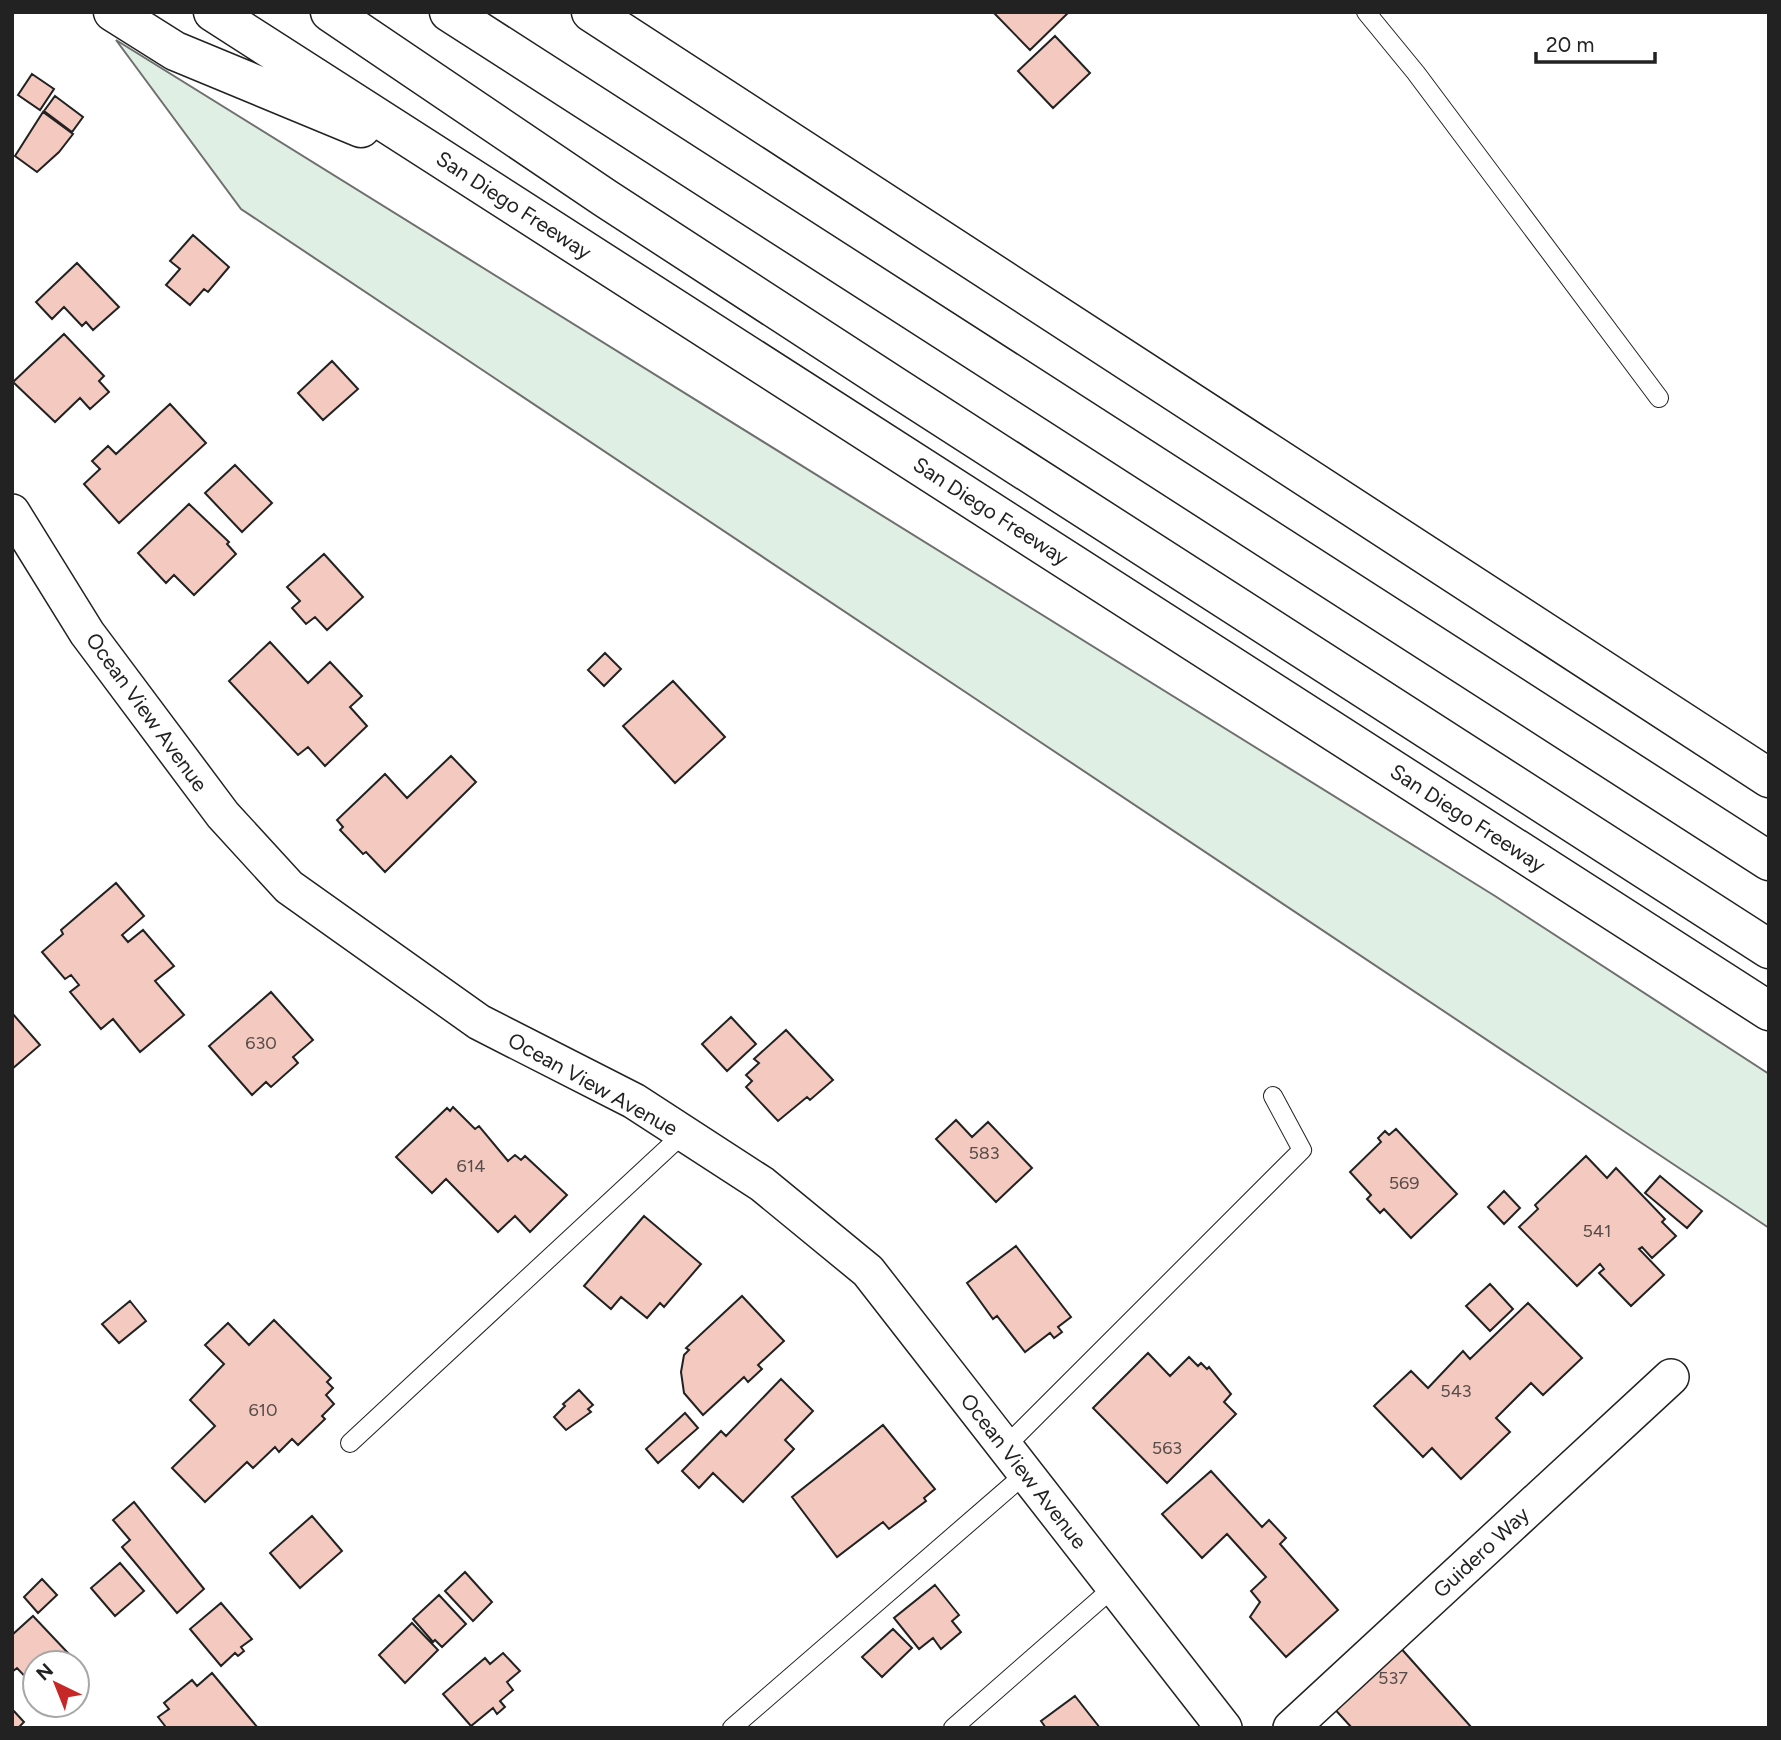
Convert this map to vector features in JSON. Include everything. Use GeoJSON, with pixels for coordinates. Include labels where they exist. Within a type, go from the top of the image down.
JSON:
{"type":"FeatureCollection","features":[{"type":"Feature","properties":{"kind":"highway"},"geometry":{"type":"LineString","coordinates":[[113,12],[175,51],[456,168]]}},
{"type":"Feature","properties":{"kind":"highway","name":"San Diego Freeway"},"geometry":{"type":"LineString","coordinates":[[213,12],[1769,1011]]}},
{"type":"Feature","properties":{"kind":"highway"},"geometry":{"type":"LineString","coordinates":[[330,12],[894,386],[1769,948]]}},
{"type":"Feature","properties":{"kind":"highway"},"geometry":{"type":"LineString","coordinates":[[449,12],[1769,861]]}},
{"type":"Feature","properties":{"kind":"highway"},"geometry":{"type":"LineString","coordinates":[[591,12],[1769,778]]}},
{"type":"Feature","properties":{"kind":"street","name":"Ocean View Avenue"},"geometry":{"type":"LineString","coordinates":[[12,512],[87,633],[223,815],[289,887],[479,1022],[634,1101],[762,1184],[867,1271],[1224,1728]]}},
{"type":"Feature","properties":{"kind":"street","name":"Guidero Way"},"geometry":{"type":"LineString","coordinates":[[1291,1728],[1671,1377]]}},
{"type":"Feature","properties":{"kind":"lane"},"geometry":{"type":"LineString","coordinates":[[1366,12],[1416,73],[1659,398]]}},
{"type":"Feature","properties":{"kind":"lane"},"geometry":{"type":"LineString","coordinates":[[732,1728],[1015,1460],[1302,1150],[1273,1096]]}},
{"type":"Feature","properties":{"kind":"lane"},"geometry":{"type":"LineString","coordinates":[[350,1443],[684,1133]]}},
{"type":"Feature","properties":{"kind":"lane"},"geometry":{"type":"LineString","coordinates":[[953,1728],[1114,1587]]}},
{"type":"Feature","properties":{"kind":"green space"},"geometry":{"type":"Polygon","coordinates":[[[116,40],[1495,896],[1769,1074],[1769,1228],[241,209],[116,40]]]}},
{"type":"Feature","properties":{"kind":"building"},"geometry":{"type":"Polygon","coordinates":[[[993,12],[1069,12],[1030,50],[993,12]]]}},
{"type":"Feature","properties":{"kind":"building"},"geometry":{"type":"Polygon","coordinates":[[[1055,36],[1090,73],[1053,108],[1018,71],[1055,36]]]}},
{"type":"Feature","properties":{"kind":"building"},"geometry":{"type":"Polygon","coordinates":[[[32,74],[54,89],[40,110],[18,95],[32,74]]]}},
{"type":"Feature","properties":{"kind":"building"},"geometry":{"type":"Polygon","coordinates":[[[55,96],[83,117],[72,132],[44,111],[55,96]]]}},
{"type":"Feature","properties":{"kind":"building"},"geometry":{"type":"Polygon","coordinates":[[[43,112],[73,134],[59,152],[37,172],[15,156],[43,112]]]}},
{"type":"Feature","properties":{"kind":"building"},"geometry":{"type":"Polygon","coordinates":[[[193,235],[229,267],[208,292],[204,289],[190,305],[166,285],[180,269],[170,261],[193,235]]]}},
{"type":"Feature","properties":{"kind":"building"},"geometry":{"type":"Polygon","coordinates":[[[77,263],[119,307],[93,330],[86,322],[82,326],[64,307],[52,319],[36,302],[77,263]]]}},
{"type":"Feature","properties":{"kind":"building"},"geometry":{"type":"Polygon","coordinates":[[[64,334],[104,376],[99,381],[109,392],[90,409],[80,398],[55,422],[13,382],[64,334]]]}},
{"type":"Feature","properties":{"kind":"building"},"geometry":{"type":"Polygon","coordinates":[[[332,361],[358,389],[323,420],[298,393],[332,361]]]}},
{"type":"Feature","properties":{"kind":"building"},"geometry":{"type":"Polygon","coordinates":[[[170,404],[206,443],[119,523],[84,484],[100,469],[92,461],[108,446],[116,454],[170,404]]]}},
{"type":"Feature","properties":{"kind":"building"},"geometry":{"type":"Polygon","coordinates":[[[235,465],[272,503],[242,532],[205,493],[235,465]]]}},
{"type":"Feature","properties":{"kind":"building"},"geometry":{"type":"Polygon","coordinates":[[[189,504],[229,542],[227,544],[236,554],[194,595],[174,575],[166,583],[138,553],[189,504]]]}},
{"type":"Feature","properties":{"kind":"building"},"geometry":{"type":"Polygon","coordinates":[[[324,554],[363,597],[327,630],[315,617],[306,624],[292,608],[300,601],[287,587],[324,554]]]}},
{"type":"Feature","properties":{"kind":"building"},"geometry":{"type":"Polygon","coordinates":[[[270,642],[308,683],[330,662],[362,696],[350,707],[367,726],[325,766],[308,747],[298,755],[229,681],[270,642]]]}},
{"type":"Feature","properties":{"kind":"building"},"geometry":{"type":"Polygon","coordinates":[[[605,653],[621,669],[604,686],[588,670],[605,653]]]}},
{"type":"Feature","properties":{"kind":"building"},"geometry":{"type":"Polygon","coordinates":[[[673,681],[725,737],[675,783],[623,726],[673,681]]]}},
{"type":"Feature","properties":{"kind":"building"},"geometry":{"type":"Polygon","coordinates":[[[451,756],[476,782],[385,872],[340,830],[343,827],[337,820],[385,774],[407,798],[451,756]]]}},
{"type":"Feature","properties":{"kind":"building"},"geometry":{"type":"Polygon","coordinates":[[[116,883],[144,916],[122,935],[128,942],[143,930],[174,966],[155,981],[184,1015],[140,1052],[113,1019],[101,1029],[70,992],[79,985],[71,975],[65,979],[42,952],[63,934],[61,930],[116,883]]]}},
{"type":"Feature","properties":{"kind":"building"},"geometry":{"type":"Polygon","coordinates":[[[271,992],[313,1040],[293,1057],[298,1063],[271,1087],[266,1082],[252,1095],[209,1046],[271,992]]]}},
{"type":"Feature","properties":{"kind":"building"},"geometry":{"type":"Polygon","coordinates":[[[12,1013],[40,1045],[12,1069],[12,1013]]]}},
{"type":"Feature","properties":{"kind":"building"},"geometry":{"type":"Polygon","coordinates":[[[731,1017],[756,1044],[727,1071],[702,1044],[731,1017]]]}},
{"type":"Feature","properties":{"kind":"building"},"geometry":{"type":"Polygon","coordinates":[[[786,1030],[833,1080],[810,1100],[807,1097],[778,1121],[746,1087],[752,1081],[746,1075],[759,1063],[754,1059],[786,1030]]]}},
{"type":"Feature","properties":{"kind":"building"},"geometry":{"type":"Polygon","coordinates":[[[453,1107],[475,1129],[479,1126],[508,1161],[515,1155],[521,1160],[525,1156],[567,1195],[530,1232],[515,1216],[498,1232],[446,1179],[432,1193],[396,1157],[447,1108],[450,1111],[453,1107]]]}},
{"type":"Feature","properties":{"kind":"building"},"geometry":{"type":"Polygon","coordinates":[[[956,1120],[972,1137],[988,1122],[1032,1168],[996,1202],[936,1139],[956,1120]]]}},
{"type":"Feature","properties":{"kind":"building"},"geometry":{"type":"Polygon","coordinates":[[[1396,1129],[1457,1194],[1411,1238],[1384,1209],[1380,1213],[1367,1199],[1371,1195],[1350,1172],[1381,1142],[1378,1138],[1385,1131],[1389,1135],[1396,1129]]]}},
{"type":"Feature","properties":{"kind":"building"},"geometry":{"type":"Polygon","coordinates":[[[1586,1156],[1607,1178],[1616,1168],[1665,1219],[1662,1222],[1676,1236],[1652,1258],[1642,1247],[1639,1249],[1664,1275],[1631,1306],[1599,1273],[1604,1269],[1600,1264],[1577,1286],[1519,1227],[1538,1209],[1535,1205],[1586,1156]]]}},
{"type":"Feature","properties":{"kind":"building"},"geometry":{"type":"Polygon","coordinates":[[[1660,1176],[1702,1211],[1687,1228],[1645,1193],[1660,1176]]]}},
{"type":"Feature","properties":{"kind":"building"},"geometry":{"type":"Polygon","coordinates":[[[1504,1191],[1520,1208],[1504,1224],[1488,1207],[1504,1191]]]}},
{"type":"Feature","properties":{"kind":"building"},"geometry":{"type":"Polygon","coordinates":[[[644,1216],[701,1264],[664,1307],[660,1303],[647,1318],[621,1297],[611,1309],[584,1286],[644,1216]]]}},
{"type":"Feature","properties":{"kind":"building"},"geometry":{"type":"Polygon","coordinates":[[[1016,1246],[1071,1317],[1058,1327],[1062,1332],[1054,1338],[1050,1333],[1025,1352],[997,1316],[993,1319],[967,1283],[1016,1246]]]}},
{"type":"Feature","properties":{"kind":"building"},"geometry":{"type":"Polygon","coordinates":[[[1490,1284],[1513,1309],[1490,1331],[1466,1306],[1490,1284]]]}},
{"type":"Feature","properties":{"kind":"building"},"geometry":{"type":"Polygon","coordinates":[[[742,1296],[784,1341],[758,1365],[762,1369],[748,1382],[744,1377],[703,1415],[684,1393],[681,1372],[684,1355],[689,1350],[686,1348],[742,1296]]]}},
{"type":"Feature","properties":{"kind":"building"},"geometry":{"type":"Polygon","coordinates":[[[130,1301],[146,1321],[119,1343],[102,1324],[130,1301]]]}},
{"type":"Feature","properties":{"kind":"building"},"geometry":{"type":"Polygon","coordinates":[[[1528,1303],[1582,1358],[1543,1395],[1531,1383],[1496,1418],[1510,1432],[1461,1479],[1432,1448],[1423,1457],[1374,1406],[1411,1371],[1428,1388],[1463,1351],[1470,1359],[1528,1303]]]}},
{"type":"Feature","properties":{"kind":"building"},"geometry":{"type":"Polygon","coordinates":[[[274,1320],[331,1378],[327,1382],[333,1388],[326,1395],[334,1404],[322,1416],[325,1419],[298,1445],[292,1439],[279,1452],[275,1447],[253,1468],[247,1462],[205,1502],[172,1468],[215,1426],[190,1400],[224,1364],[205,1345],[228,1323],[249,1345],[274,1320]]]}},
{"type":"Feature","properties":{"kind":"building"},"geometry":{"type":"Polygon","coordinates":[[[1148,1353],[1170,1376],[1189,1357],[1198,1366],[1201,1363],[1207,1369],[1209,1367],[1231,1394],[1224,1402],[1236,1414],[1167,1483],[1093,1408],[1148,1353]]]}},
{"type":"Feature","properties":{"kind":"building"},"geometry":{"type":"Polygon","coordinates":[[[781,1379],[813,1411],[785,1440],[794,1449],[743,1502],[713,1473],[699,1488],[682,1471],[721,1431],[726,1436],[781,1379]]]}},
{"type":"Feature","properties":{"kind":"building"},"geometry":{"type":"Polygon","coordinates":[[[579,1390],[593,1405],[588,1409],[591,1412],[566,1430],[554,1417],[565,1406],[563,1404],[579,1390]]]}},
{"type":"Feature","properties":{"kind":"building"},"geometry":{"type":"Polygon","coordinates":[[[685,1413],[698,1428],[658,1463],[646,1449],[685,1413]]]}},
{"type":"Feature","properties":{"kind":"building"},"geometry":{"type":"Polygon","coordinates":[[[883,1425],[935,1489],[924,1498],[926,1501],[889,1529],[883,1522],[837,1557],[792,1497],[883,1425]]]}},
{"type":"Feature","properties":{"kind":"building"},"geometry":{"type":"Polygon","coordinates":[[[1211,1471],[1262,1527],[1269,1520],[1286,1538],[1280,1544],[1338,1610],[1286,1657],[1250,1617],[1260,1602],[1251,1591],[1266,1577],[1227,1534],[1202,1558],[1162,1514],[1211,1471]]]}},
{"type":"Feature","properties":{"kind":"building"},"geometry":{"type":"Polygon","coordinates":[[[134,1502],[204,1589],[177,1613],[122,1547],[130,1540],[113,1520],[134,1502]]]}},
{"type":"Feature","properties":{"kind":"building"},"geometry":{"type":"Polygon","coordinates":[[[312,1516],[342,1551],[300,1588],[270,1553],[312,1516]]]}},
{"type":"Feature","properties":{"kind":"building"},"geometry":{"type":"Polygon","coordinates":[[[120,1563],[144,1591],[115,1616],[91,1588],[120,1563]]]}},
{"type":"Feature","properties":{"kind":"building"},"geometry":{"type":"Polygon","coordinates":[[[465,1572],[492,1602],[473,1621],[445,1591],[465,1572]]]}},
{"type":"Feature","properties":{"kind":"building"},"geometry":{"type":"Polygon","coordinates":[[[42,1579],[57,1595],[38,1613],[24,1597],[42,1579]]]}},
{"type":"Feature","properties":{"kind":"building"},"geometry":{"type":"Polygon","coordinates":[[[935,1585],[959,1615],[952,1621],[961,1632],[941,1649],[933,1638],[919,1649],[894,1618],[935,1585]]]}},
{"type":"Feature","properties":{"kind":"building"},"geometry":{"type":"Polygon","coordinates":[[[439,1595],[466,1624],[442,1647],[435,1640],[433,1642],[413,1619],[439,1595]]]}},
{"type":"Feature","properties":{"kind":"building"},"geometry":{"type":"Polygon","coordinates":[[[221,1603],[252,1639],[241,1647],[244,1651],[238,1656],[235,1653],[221,1666],[190,1629],[221,1603]]]}},
{"type":"Feature","properties":{"kind":"building"},"geometry":{"type":"Polygon","coordinates":[[[33,1616],[64,1649],[21,1649],[21,1672],[17,1668],[12,1672],[12,1635],[33,1616]]]}},
{"type":"Feature","properties":{"kind":"building"},"geometry":{"type":"Polygon","coordinates":[[[412,1623],[438,1650],[405,1683],[379,1655],[412,1623]]]}},
{"type":"Feature","properties":{"kind":"building"},"geometry":{"type":"Polygon","coordinates":[[[893,1629],[912,1648],[882,1677],[862,1657],[893,1629]]]}},
{"type":"Feature","properties":{"kind":"building"},"geometry":{"type":"Polygon","coordinates":[[[1398,1645],[1472,1728],[1352,1728],[1330,1704],[1398,1645]]]}},
{"type":"Feature","properties":{"kind":"building"},"geometry":{"type":"Polygon","coordinates":[[[503,1653],[520,1671],[507,1682],[513,1690],[500,1701],[505,1707],[497,1714],[493,1708],[471,1726],[443,1694],[485,1658],[490,1664],[503,1653]]]}},
{"type":"Feature","properties":{"kind":"building"},"geometry":{"type":"Polygon","coordinates":[[[212,1673],[258,1728],[162,1728],[165,1726],[158,1717],[169,1709],[164,1703],[192,1680],[197,1686],[212,1673]]]}},
{"type":"Feature","properties":{"kind":"building"},"geometry":{"type":"Polygon","coordinates":[[[1075,1696],[1100,1728],[1046,1728],[1041,1721],[1075,1696]]]}},
{"type":"Feature","properties":{"kind":"building"},"geometry":{"type":"Polygon","coordinates":[[[12,1709],[24,1722],[18,1728],[12,1728],[12,1709]]]}}]}
